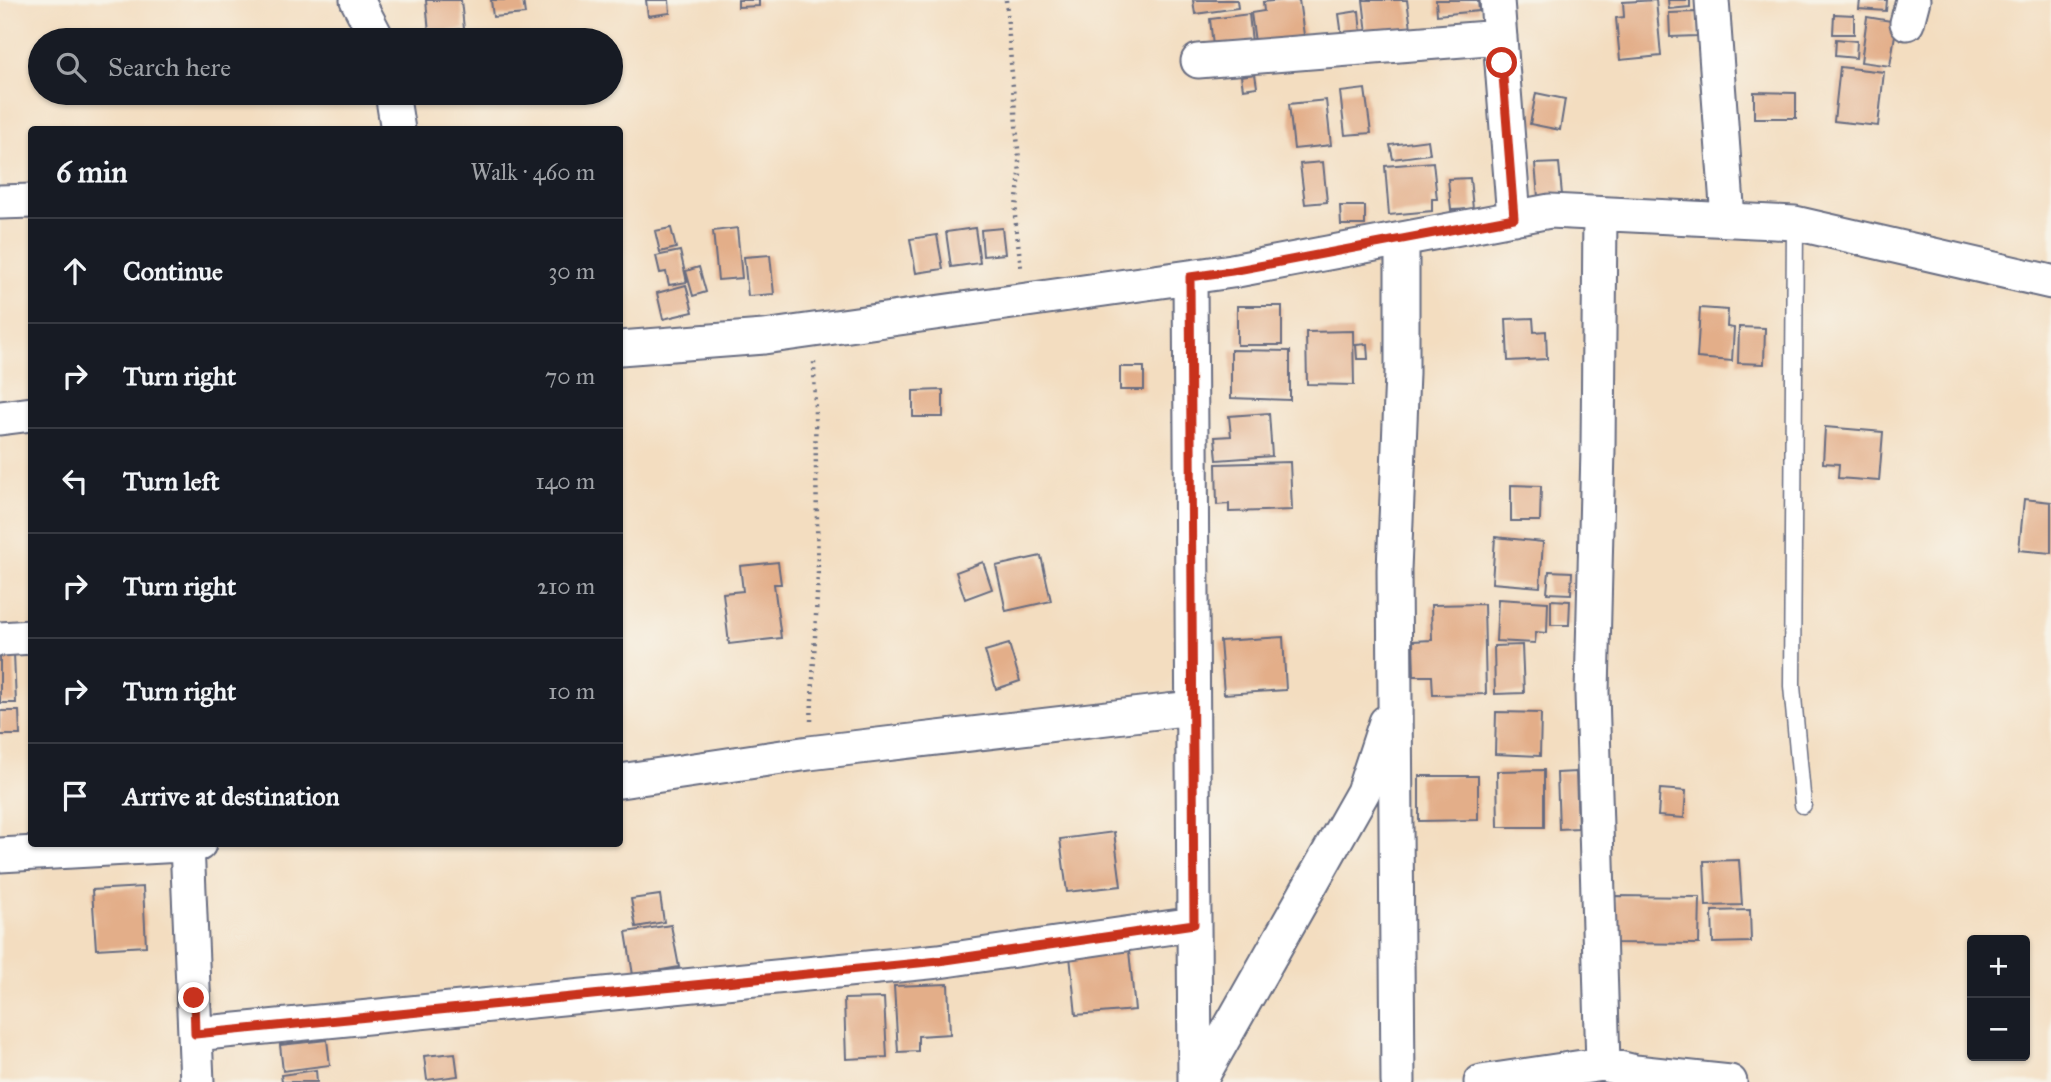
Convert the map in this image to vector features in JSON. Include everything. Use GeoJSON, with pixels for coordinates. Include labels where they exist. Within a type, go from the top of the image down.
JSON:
{"type":"FeatureCollection","features":[{"type":"Feature","properties":{"kind":"street"},"geometry":{"type":"LineString","coordinates":[[357,0],[372,28]]}},
{"type":"Feature","properties":{"kind":"street"},"geometry":{"type":"LineString","coordinates":[[1497,0],[1514,218]]}},
{"type":"Feature","properties":{"kind":"street"},"geometry":{"type":"LineString","coordinates":[[1712,0],[1728,219]]}},
{"type":"Feature","properties":{"kind":"street"},"geometry":{"type":"LineString","coordinates":[[1198,61],[1500,37]]}},
{"type":"Feature","properties":{"kind":"street"},"geometry":{"type":"LineString","coordinates":[[393,105],[397,126]]}},
{"type":"Feature","properties":{"kind":"street"},"geometry":{"type":"LineString","coordinates":[[0,202],[28,201]]}},
{"type":"Feature","properties":{"kind":"street"},"geometry":{"type":"LineString","coordinates":[[623,348],[764,337],[1190,277],[1550,211],[1795,223],[2051,282]]}},
{"type":"Feature","properties":{"kind":"street"},"geometry":{"type":"LineString","coordinates":[[1600,214],[1592,692],[1603,1064]]}},
{"type":"Feature","properties":{"kind":"street"},"geometry":{"type":"LineString","coordinates":[[1398,1082],[1394,570],[1402,373],[1402,239]]}},
{"type":"Feature","properties":{"kind":"street"},"geometry":{"type":"LineString","coordinates":[[1190,277],[1197,1082]]}},
{"type":"Feature","properties":{"kind":"street"},"geometry":{"type":"LineString","coordinates":[[0,418],[28,414]]}},
{"type":"Feature","properties":{"kind":"street"},"geometry":{"type":"LineString","coordinates":[[0,639],[28,636]]}},
{"type":"Feature","properties":{"kind":"street"},"geometry":{"type":"LineString","coordinates":[[1197,1082],[1363,792],[1383,729],[1395,704]]}},
{"type":"Feature","properties":{"kind":"street"},"geometry":{"type":"LineString","coordinates":[[623,781],[809,753],[1192,708]]}},
{"type":"Feature","properties":{"kind":"street"},"geometry":{"type":"LineString","coordinates":[[0,855],[139,847]]}},
{"type":"Feature","properties":{"kind":"street"},"geometry":{"type":"LineString","coordinates":[[191,847],[197,1082]]}},
{"type":"Feature","properties":{"kind":"street"},"geometry":{"type":"LineString","coordinates":[[195,1034],[939,961],[1194,924]]}},
{"type":"Feature","properties":{"kind":"street"},"geometry":{"type":"LineString","coordinates":[[1481,1082],[1603,1064],[1635,1072],[1731,1082]]}},
{"type":"Feature","properties":{"kind":"lane"},"geometry":{"type":"LineString","coordinates":[[1795,223],[1792,686],[1803,805]]}},
{"type":"Feature","properties":{"kind":"path"},"geometry":{"type":"LineString","coordinates":[[1006,0],[1020,174],[1015,216],[1025,300]]}},
{"type":"Feature","properties":{"kind":"path"},"geometry":{"type":"LineString","coordinates":[[809,753],[818,573],[814,330]]}},
{"type":"Feature","properties":{"kind":"building"},"geometry":{"type":"Polygon","coordinates":[[[426,0],[461,0],[464,28],[429,28],[426,0]]]}},
{"type":"Feature","properties":{"kind":"building"},"geometry":{"type":"Polygon","coordinates":[[[491,0],[523,0],[525,14],[493,17],[491,0]]]}},
{"type":"Feature","properties":{"kind":"building"},"geometry":{"type":"Polygon","coordinates":[[[646,0],[669,0],[670,13],[648,16],[646,0]]]}},
{"type":"Feature","properties":{"kind":"building"},"geometry":{"type":"Polygon","coordinates":[[[738,0],[759,0],[759,6],[738,7],[738,0]]]}},
{"type":"Feature","properties":{"kind":"building"},"geometry":{"type":"Polygon","coordinates":[[[1193,0],[1237,0],[1238,8],[1195,14],[1193,0]]]}},
{"type":"Feature","properties":{"kind":"building"},"geometry":{"type":"Polygon","coordinates":[[[1299,0],[1305,42],[1255,42],[1251,13],[1264,11],[1263,2],[1299,0]]]}},
{"type":"Feature","properties":{"kind":"building"},"geometry":{"type":"Polygon","coordinates":[[[1363,0],[1407,0],[1411,28],[1367,33],[1363,0]]]}},
{"type":"Feature","properties":{"kind":"building"},"geometry":{"type":"Polygon","coordinates":[[[1436,0],[1478,0],[1479,11],[1437,15],[1436,0]]]}},
{"type":"Feature","properties":{"kind":"building"},"geometry":{"type":"Polygon","coordinates":[[[1656,0],[1661,56],[1620,60],[1616,18],[1624,17],[1623,2],[1656,0]]]}},
{"type":"Feature","properties":{"kind":"building"},"geometry":{"type":"Polygon","coordinates":[[[1668,0],[1690,0],[1690,7],[1669,9],[1668,0]]]}},
{"type":"Feature","properties":{"kind":"building"},"geometry":{"type":"Polygon","coordinates":[[[1860,0],[1887,0],[1886,11],[1859,9],[1860,0]]]}},
{"type":"Feature","properties":{"kind":"building"},"geometry":{"type":"Polygon","coordinates":[[[1359,11],[1361,34],[1342,36],[1339,14],[1359,11]]]}},
{"type":"Feature","properties":{"kind":"building"},"geometry":{"type":"Polygon","coordinates":[[[1696,12],[1697,36],[1670,37],[1669,13],[1696,12]]]}},
{"type":"Feature","properties":{"kind":"building"},"geometry":{"type":"Polygon","coordinates":[[[1249,14],[1252,42],[1213,46],[1210,19],[1249,14]]]}},
{"type":"Feature","properties":{"kind":"building"},"geometry":{"type":"Polygon","coordinates":[[[1834,14],[1854,15],[1854,34],[1833,34],[1834,14]]]}},
{"type":"Feature","properties":{"kind":"building"},"geometry":{"type":"Polygon","coordinates":[[[1867,17],[1897,22],[1890,66],[1861,62],[1867,17]]]}},
{"type":"Feature","properties":{"kind":"building"},"geometry":{"type":"Polygon","coordinates":[[[1836,39],[1857,41],[1856,58],[1835,56],[1836,39]]]}},
{"type":"Feature","properties":{"kind":"building"},"geometry":{"type":"Polygon","coordinates":[[[1840,67],[1884,72],[1878,126],[1834,121],[1840,67]]]}},
{"type":"Feature","properties":{"kind":"building"},"geometry":{"type":"Polygon","coordinates":[[[1255,74],[1257,87],[1243,89],[1241,76],[1255,74]]]}},
{"type":"Feature","properties":{"kind":"building"},"geometry":{"type":"Polygon","coordinates":[[[1365,89],[1371,133],[1345,135],[1340,92],[1365,89]]]}},
{"type":"Feature","properties":{"kind":"building"},"geometry":{"type":"Polygon","coordinates":[[[1754,92],[1796,93],[1796,118],[1754,118],[1754,92]]]}},
{"type":"Feature","properties":{"kind":"building"},"geometry":{"type":"Polygon","coordinates":[[[1536,93],[1565,99],[1560,130],[1530,124],[1536,93]]]}},
{"type":"Feature","properties":{"kind":"building"},"geometry":{"type":"Polygon","coordinates":[[[1326,100],[1331,145],[1294,149],[1289,104],[1326,100]]]}},
{"type":"Feature","properties":{"kind":"building"},"geometry":{"type":"Polygon","coordinates":[[[1428,140],[1430,154],[1393,159],[1390,145],[1428,140]]]}},
{"type":"Feature","properties":{"kind":"building"},"geometry":{"type":"Polygon","coordinates":[[[1323,162],[1327,202],[1305,204],[1300,164],[1323,162]]]}},
{"type":"Feature","properties":{"kind":"building"},"geometry":{"type":"Polygon","coordinates":[[[1433,162],[1437,199],[1432,199],[1432,211],[1389,215],[1385,166],[1433,162]]]}},
{"type":"Feature","properties":{"kind":"building"},"geometry":{"type":"Polygon","coordinates":[[[1559,163],[1562,195],[1538,197],[1535,164],[1559,163]]]}},
{"type":"Feature","properties":{"kind":"building"},"geometry":{"type":"Polygon","coordinates":[[[1470,178],[1473,209],[1451,210],[1448,179],[1470,178]]]}},
{"type":"Feature","properties":{"kind":"building"},"geometry":{"type":"Polygon","coordinates":[[[1340,206],[1365,206],[1365,225],[1341,225],[1340,206]]]}},
{"type":"Feature","properties":{"kind":"building"},"geometry":{"type":"Polygon","coordinates":[[[671,228],[676,248],[660,252],[655,231],[671,228]]]}},
{"type":"Feature","properties":{"kind":"building"},"geometry":{"type":"Polygon","coordinates":[[[737,228],[742,278],[718,280],[713,231],[737,228]]]}},
{"type":"Feature","properties":{"kind":"building"},"geometry":{"type":"Polygon","coordinates":[[[975,228],[980,263],[951,267],[946,232],[975,228]]]}},
{"type":"Feature","properties":{"kind":"building"},"geometry":{"type":"Polygon","coordinates":[[[1002,228],[1005,254],[983,256],[981,230],[1002,228]]]}},
{"type":"Feature","properties":{"kind":"building"},"geometry":{"type":"Polygon","coordinates":[[[937,235],[943,269],[916,273],[910,239],[937,235]]]}},
{"type":"Feature","properties":{"kind":"building"},"geometry":{"type":"Polygon","coordinates":[[[680,251],[687,282],[669,285],[666,272],[660,273],[656,256],[680,251]]]}},
{"type":"Feature","properties":{"kind":"building"},"geometry":{"type":"Polygon","coordinates":[[[770,255],[774,294],[748,296],[744,257],[770,255]]]}},
{"type":"Feature","properties":{"kind":"building"},"geometry":{"type":"Polygon","coordinates":[[[699,267],[706,292],[693,296],[686,271],[699,267]]]}},
{"type":"Feature","properties":{"kind":"building"},"geometry":{"type":"Polygon","coordinates":[[[686,285],[693,312],[663,319],[657,293],[686,285]]]}},
{"type":"Feature","properties":{"kind":"building"},"geometry":{"type":"Polygon","coordinates":[[[1237,306],[1282,306],[1282,345],[1237,345],[1237,306]]]}},
{"type":"Feature","properties":{"kind":"building"},"geometry":{"type":"Polygon","coordinates":[[[1700,308],[1728,310],[1727,327],[1734,328],[1732,361],[1697,358],[1700,308]]]}},
{"type":"Feature","properties":{"kind":"building"},"geometry":{"type":"Polygon","coordinates":[[[1533,318],[1534,332],[1546,331],[1547,359],[1508,361],[1506,319],[1533,318]]]}},
{"type":"Feature","properties":{"kind":"building"},"geometry":{"type":"Polygon","coordinates":[[[1739,327],[1765,328],[1764,364],[1738,363],[1739,327]]]}},
{"type":"Feature","properties":{"kind":"building"},"geometry":{"type":"Polygon","coordinates":[[[1353,331],[1354,385],[1307,384],[1306,332],[1353,331]]]}},
{"type":"Feature","properties":{"kind":"building"},"geometry":{"type":"Polygon","coordinates":[[[1367,344],[1368,359],[1357,359],[1356,345],[1367,344]]]}},
{"type":"Feature","properties":{"kind":"building"},"geometry":{"type":"Polygon","coordinates":[[[1231,350],[1290,351],[1290,400],[1231,398],[1231,350]]]}},
{"type":"Feature","properties":{"kind":"building"},"geometry":{"type":"Polygon","coordinates":[[[1120,367],[1144,367],[1144,390],[1120,390],[1120,367]]]}},
{"type":"Feature","properties":{"kind":"building"},"geometry":{"type":"Polygon","coordinates":[[[943,390],[943,417],[913,417],[913,391],[943,390]]]}},
{"type":"Feature","properties":{"kind":"building"},"geometry":{"type":"Polygon","coordinates":[[[1269,413],[1272,456],[1217,460],[1215,437],[1231,436],[1229,416],[1269,413]]]}},
{"type":"Feature","properties":{"kind":"building"},"geometry":{"type":"Polygon","coordinates":[[[1825,427],[1883,432],[1879,481],[1838,478],[1839,464],[1823,463],[1825,427]]]}},
{"type":"Feature","properties":{"kind":"building"},"geometry":{"type":"Polygon","coordinates":[[[1290,462],[1292,510],[1229,512],[1229,504],[1217,505],[1216,464],[1290,462]]]}},
{"type":"Feature","properties":{"kind":"building"},"geometry":{"type":"Polygon","coordinates":[[[1511,485],[1541,486],[1540,521],[1511,521],[1511,485]]]}},
{"type":"Feature","properties":{"kind":"building"},"geometry":{"type":"Polygon","coordinates":[[[2024,499],[2051,502],[2051,553],[2019,550],[2024,499]]]}},
{"type":"Feature","properties":{"kind":"building"},"geometry":{"type":"Polygon","coordinates":[[[1495,537],[1543,542],[1540,587],[1492,583],[1495,537]]]}},
{"type":"Feature","properties":{"kind":"building"},"geometry":{"type":"Polygon","coordinates":[[[1041,556],[1051,601],[1006,611],[996,566],[1041,556]]]}},
{"type":"Feature","properties":{"kind":"building"},"geometry":{"type":"Polygon","coordinates":[[[778,562],[781,584],[774,584],[781,638],[729,644],[723,593],[743,591],[740,566],[778,562]]]}},
{"type":"Feature","properties":{"kind":"building"},"geometry":{"type":"Polygon","coordinates":[[[983,562],[992,589],[965,599],[956,572],[983,562]]]}},
{"type":"Feature","properties":{"kind":"building"},"geometry":{"type":"Polygon","coordinates":[[[1549,571],[1572,572],[1571,594],[1547,593],[1549,571]]]}},
{"type":"Feature","properties":{"kind":"building"},"geometry":{"type":"Polygon","coordinates":[[[1498,599],[1548,602],[1547,633],[1536,632],[1535,643],[1496,641],[1498,599]]]}},
{"type":"Feature","properties":{"kind":"building"},"geometry":{"type":"Polygon","coordinates":[[[1551,600],[1570,601],[1569,625],[1551,625],[1551,600]]]}},
{"type":"Feature","properties":{"kind":"building"},"geometry":{"type":"Polygon","coordinates":[[[1484,604],[1486,694],[1433,695],[1432,676],[1414,676],[1413,641],[1432,640],[1431,605],[1484,604]]]}},
{"type":"Feature","properties":{"kind":"building"},"geometry":{"type":"Polygon","coordinates":[[[1283,637],[1286,690],[1224,694],[1220,641],[1283,637]]]}},
{"type":"Feature","properties":{"kind":"building"},"geometry":{"type":"Polygon","coordinates":[[[1009,644],[1020,681],[996,689],[985,651],[1009,644]]]}},
{"type":"Feature","properties":{"kind":"building"},"geometry":{"type":"Polygon","coordinates":[[[1522,645],[1524,693],[1495,694],[1494,646],[1522,645]]]}},
{"type":"Feature","properties":{"kind":"building"},"geometry":{"type":"Polygon","coordinates":[[[14,653],[16,703],[0,703],[0,654],[14,653]]]}},
{"type":"Feature","properties":{"kind":"building"},"geometry":{"type":"Polygon","coordinates":[[[0,711],[19,711],[20,735],[0,735],[0,711]]]}},
{"type":"Feature","properties":{"kind":"building"},"geometry":{"type":"Polygon","coordinates":[[[1496,712],[1541,713],[1540,756],[1495,754],[1496,712]]]}},
{"type":"Feature","properties":{"kind":"building"},"geometry":{"type":"Polygon","coordinates":[[[1544,770],[1544,827],[1498,827],[1497,771],[1544,770]]]}},
{"type":"Feature","properties":{"kind":"building"},"geometry":{"type":"Polygon","coordinates":[[[1576,772],[1578,828],[1559,829],[1557,773],[1576,772]]]}},
{"type":"Feature","properties":{"kind":"building"},"geometry":{"type":"Polygon","coordinates":[[[1419,776],[1478,776],[1478,820],[1419,821],[1419,776]]]}},
{"type":"Feature","properties":{"kind":"building"},"geometry":{"type":"Polygon","coordinates":[[[1660,789],[1686,791],[1684,818],[1658,816],[1660,789]]]}},
{"type":"Feature","properties":{"kind":"building"},"geometry":{"type":"Polygon","coordinates":[[[1114,832],[1121,886],[1067,892],[1060,839],[1114,832]]]}},
{"type":"Feature","properties":{"kind":"building"},"geometry":{"type":"Polygon","coordinates":[[[1739,860],[1742,905],[1706,906],[1704,861],[1739,860]]]}},
{"type":"Feature","properties":{"kind":"building"},"geometry":{"type":"Polygon","coordinates":[[[143,887],[146,946],[96,949],[92,890],[143,887]]]}},
{"type":"Feature","properties":{"kind":"building"},"geometry":{"type":"Polygon","coordinates":[[[660,895],[664,922],[636,927],[631,899],[660,895]]]}},
{"type":"Feature","properties":{"kind":"building"},"geometry":{"type":"Polygon","coordinates":[[[1615,896],[1700,897],[1699,944],[1615,943],[1615,896]]]}},
{"type":"Feature","properties":{"kind":"building"},"geometry":{"type":"Polygon","coordinates":[[[1750,910],[1751,942],[1713,943],[1712,911],[1750,910]]]}},
{"type":"Feature","properties":{"kind":"building"},"geometry":{"type":"Polygon","coordinates":[[[671,925],[679,967],[633,975],[626,932],[671,925]]]}},
{"type":"Feature","properties":{"kind":"building"},"geometry":{"type":"Polygon","coordinates":[[[1129,951],[1135,1010],[1076,1015],[1070,956],[1129,951]]]}},
{"type":"Feature","properties":{"kind":"building"},"geometry":{"type":"Polygon","coordinates":[[[948,984],[950,1034],[918,1036],[918,1051],[898,1052],[894,986],[948,984]]]}},
{"type":"Feature","properties":{"kind":"building"},"geometry":{"type":"Polygon","coordinates":[[[884,998],[887,1057],[846,1059],[844,999],[884,998]]]}},
{"type":"Feature","properties":{"kind":"building"},"geometry":{"type":"Polygon","coordinates":[[[327,1040],[330,1065],[283,1071],[280,1045],[327,1040]]]}},
{"type":"Feature","properties":{"kind":"building"},"geometry":{"type":"Polygon","coordinates":[[[455,1053],[458,1076],[427,1080],[424,1056],[455,1053]]]}},
{"type":"Feature","properties":{"kind":"building"},"geometry":{"type":"Polygon","coordinates":[[[316,1070],[317,1082],[282,1082],[281,1075],[316,1070]]]}},
{"type":"Feature","properties":{"kind":"route"},"geometry":{"type":"LineString","coordinates":[[194,998],[195,1034],[939,961],[1194,924],[1190,277],[1514,218],[1502,63]]}}]}
